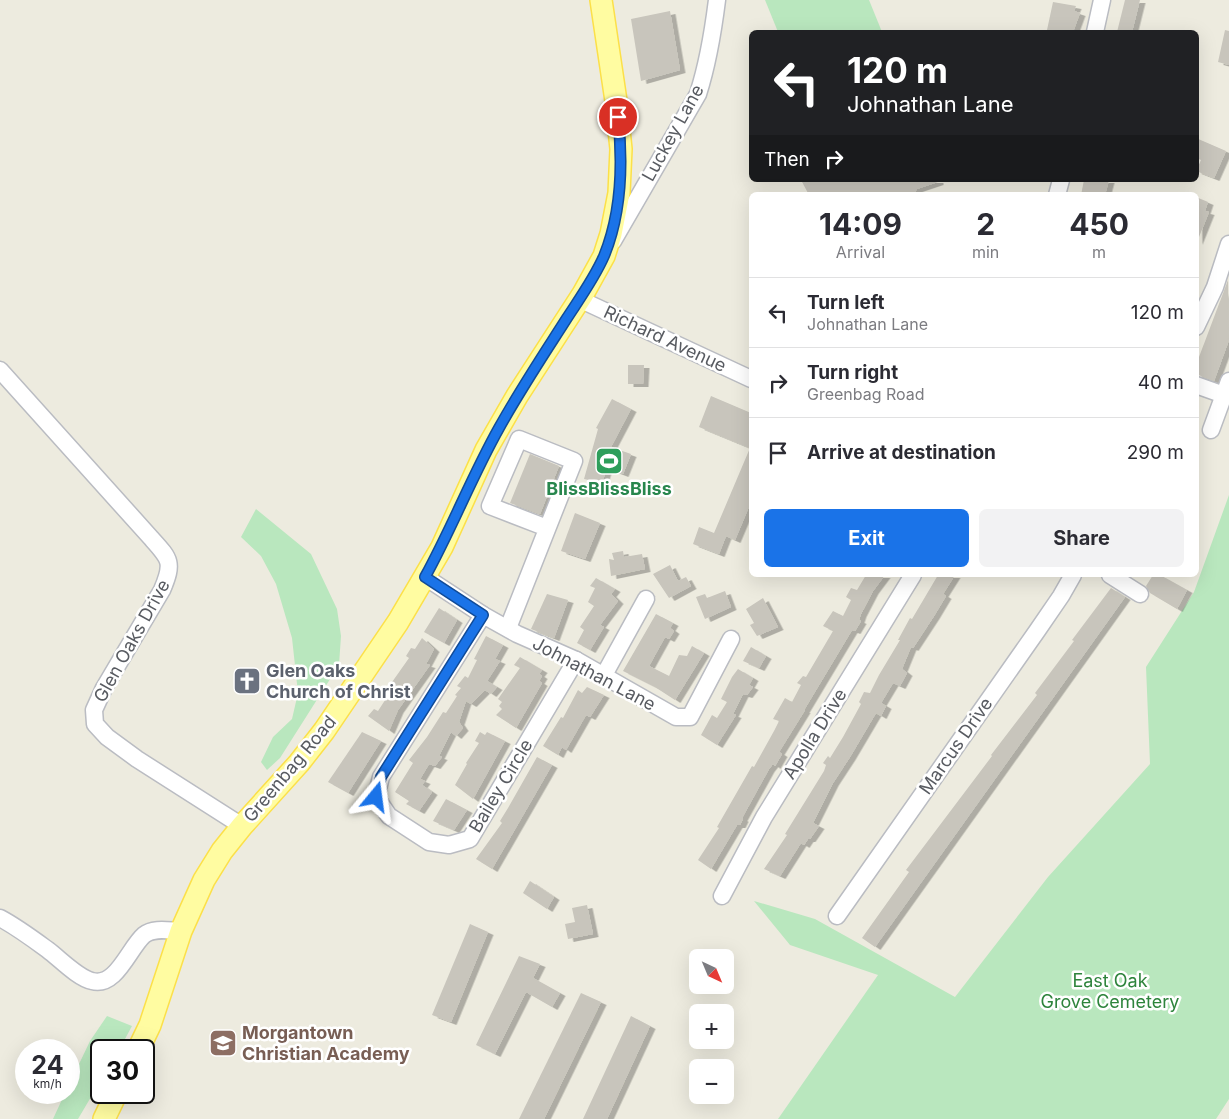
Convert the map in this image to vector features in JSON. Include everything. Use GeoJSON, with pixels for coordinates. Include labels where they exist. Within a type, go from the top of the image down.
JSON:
{"type":"FeatureCollection","features":[{"type":"Feature","properties":{"kind":"main road","name":"Greenbag Road"},"geometry":{"type":"LineString","coordinates":[[143,1039],[150,1025],[181,931],[204,880],[222,851],[242,826],[299,763],[324,731],[398,622],[442,547],[484,455],[517,396],[604,256],[611,234],[619,193],[621,149],[601,0]]}},
{"type":"Feature","properties":{"kind":"main road"},"geometry":{"type":"LineString","coordinates":[[104,1119],[111,1104]]}},
{"type":"Feature","properties":{"kind":"street","name":"Luckey Lane"},"geometry":{"type":"LineString","coordinates":[[604,256],[698,94],[714,28],[717,0]]}},
{"type":"Feature","properties":{"kind":"street"},"geometry":{"type":"LineString","coordinates":[[1095,30],[1102,0]]}},
{"type":"Feature","properties":{"kind":"street"},"geometry":{"type":"LineString","coordinates":[[1199,321],[1215,288],[1225,273],[1229,244]]}},
{"type":"Feature","properties":{"kind":"street","name":"Richard Avenue"},"geometry":{"type":"LineString","coordinates":[[579,299],[749,378]]}},
{"type":"Feature","properties":{"kind":"street","name":"Glen Oaks Drive"},"geometry":{"type":"LineString","coordinates":[[3,378],[151,538],[165,554],[169,565],[169,573],[162,590],[97,703],[94,710],[95,724],[107,737],[137,759],[242,826]]}},
{"type":"Feature","properties":{"kind":"street"},"geometry":{"type":"LineString","coordinates":[[1199,385],[1226,388],[1211,430]]}},
{"type":"Feature","properties":{"kind":"street"},"geometry":{"type":"LineString","coordinates":[[508,628],[574,461],[519,440],[490,506],[547,528]]}},
{"type":"Feature","properties":{"kind":"street"},"geometry":{"type":"LineString","coordinates":[[484,455],[508,466]]}},
{"type":"Feature","properties":{"kind":"street","name":"Johnathan Lane"},"geometry":{"type":"LineString","coordinates":[[425,577],[483,615],[576,660],[676,718],[690,717],[731,639]]}},
{"type":"Feature","properties":{"kind":"street","name":"Apolla Drive"},"geometry":{"type":"LineString","coordinates":[[722,896],[764,817],[912,577]]}},
{"type":"Feature","properties":{"kind":"street","name":"Marcus Drive"},"geometry":{"type":"LineString","coordinates":[[837,916],[1037,631],[1072,577]]}},
{"type":"Feature","properties":{"kind":"street"},"geometry":{"type":"LineString","coordinates":[[1113,577],[1140,594]]}},
{"type":"Feature","properties":{"kind":"street"},"geometry":{"type":"LineString","coordinates":[[604,675],[646,599]]}},
{"type":"Feature","properties":{"kind":"street","name":"Bailey Circle"},"geometry":{"type":"LineString","coordinates":[[483,615],[381,777],[376,797],[389,816],[429,842],[449,845],[470,839],[576,660]]}},
{"type":"Feature","properties":{"kind":"street"},"geometry":{"type":"LineString","coordinates":[[0,918],[76,972],[92,981],[104,982],[116,973],[144,935],[156,930],[181,931]]}},
{"type":"Feature","properties":{"kind":"green space"},"geometry":{"type":"Polygon","coordinates":[[[765,0],[869,0],[881,30],[777,30],[765,0]]]}},
{"type":"Feature","properties":{"kind":"green space","name":"East Oak Grove Cemetery"},"geometry":{"type":"Polygon","coordinates":[[[1229,495],[1229,1099],[1216,1119],[778,1119],[878,975],[790,945],[754,901],[815,919],[955,997],[1048,877],[1150,764],[1146,667],[1194,592],[1229,495]]]}},
{"type":"Feature","properties":{"kind":"green space"},"geometry":{"type":"Polygon","coordinates":[[[256,509],[311,554],[337,609],[341,636],[339,665],[280,758],[267,770],[261,762],[273,737],[292,719],[298,693],[292,638],[276,584],[261,556],[241,537],[256,509]]]}},
{"type":"Feature","properties":{"kind":"green space"},"geometry":{"type":"Polygon","coordinates":[[[107,1016],[132,1026],[125,1039],[91,1039],[107,1016]]]}},
{"type":"Feature","properties":{"kind":"green space"},"geometry":{"type":"Polygon","coordinates":[[[90,1041],[90,1099],[78,1119],[53,1119],[60,1104],[80,1104],[80,1062],[90,1041]]]}},
{"type":"Feature","properties":{"kind":"building"},"geometry":{"type":"Polygon","coordinates":[[[1125,0],[1140,0],[1132,30],[1118,30],[1125,0]]]}},
{"type":"Feature","properties":{"kind":"building"},"geometry":{"type":"Polygon","coordinates":[[[1053,2],[1076,6],[1074,11],[1080,13],[1074,30],[1047,30],[1053,2]]]}},
{"type":"Feature","properties":{"kind":"building"},"geometry":{"type":"Polygon","coordinates":[[[670,11],[680,70],[641,81],[631,19],[670,11]]]}},
{"type":"Feature","properties":{"kind":"building"},"geometry":{"type":"Polygon","coordinates":[[[1225,30],[1229,31],[1229,65],[1218,62],[1225,30]]]}},
{"type":"Feature","properties":{"kind":"building"},"geometry":{"type":"Polygon","coordinates":[[[1199,139],[1226,151],[1214,178],[1199,172],[1201,160],[1199,159],[1199,139]]]}},
{"type":"Feature","properties":{"kind":"building"},"geometry":{"type":"Polygon","coordinates":[[[802,182],[938,182],[917,189],[915,192],[807,192],[802,182]]]}},
{"type":"Feature","properties":{"kind":"building"},"geometry":{"type":"Polygon","coordinates":[[[1084,182],[1108,182],[1106,192],[1082,192],[1084,182]]]}},
{"type":"Feature","properties":{"kind":"building"},"geometry":{"type":"Polygon","coordinates":[[[1199,198],[1208,202],[1205,211],[1209,212],[1199,237],[1199,198]]]}},
{"type":"Feature","properties":{"kind":"building"},"geometry":{"type":"Polygon","coordinates":[[[1228,280],[1229,340],[1214,381],[1199,375],[1199,357],[1228,280]]]}},
{"type":"Feature","properties":{"kind":"building"},"geometry":{"type":"Polygon","coordinates":[[[628,365],[644,365],[643,384],[628,384],[628,365]]]}},
{"type":"Feature","properties":{"kind":"building"},"geometry":{"type":"Polygon","coordinates":[[[711,396],[749,412],[749,448],[699,427],[711,396]]]}},
{"type":"Feature","properties":{"kind":"building"},"geometry":{"type":"Polygon","coordinates":[[[612,399],[631,409],[611,447],[631,454],[623,474],[607,468],[602,483],[584,479],[598,429],[596,428],[612,399]]]}},
{"type":"Feature","properties":{"kind":"building"},"geometry":{"type":"Polygon","coordinates":[[[749,450],[749,507],[735,540],[726,536],[719,554],[693,544],[699,527],[714,533],[749,450]]]}},
{"type":"Feature","properties":{"kind":"building"},"geometry":{"type":"Polygon","coordinates":[[[530,454],[559,466],[540,514],[510,503],[530,454]]]}},
{"type":"Feature","properties":{"kind":"building"},"geometry":{"type":"Polygon","coordinates":[[[575,513],[600,523],[585,559],[561,551],[575,513]]]}},
{"type":"Feature","properties":{"kind":"building"},"geometry":{"type":"Polygon","coordinates":[[[623,551],[624,557],[642,554],[645,569],[611,576],[609,559],[614,560],[612,553],[623,551]]]}},
{"type":"Feature","properties":{"kind":"building"},"geometry":{"type":"Polygon","coordinates":[[[670,565],[678,581],[686,577],[691,586],[669,598],[653,574],[670,565]]]}},
{"type":"Feature","properties":{"kind":"building"},"geometry":{"type":"Polygon","coordinates":[[[865,577],[884,577],[873,591],[861,614],[859,620],[861,621],[855,631],[852,630],[779,752],[782,754],[775,766],[773,764],[769,769],[740,825],[737,825],[711,869],[698,860],[719,828],[717,827],[774,731],[779,721],[773,719],[785,698],[792,702],[801,685],[797,683],[803,676],[806,677],[833,631],[823,626],[833,611],[843,616],[851,600],[846,597],[851,588],[857,590],[865,577]]]}},
{"type":"Feature","properties":{"kind":"building"},"geometry":{"type":"Polygon","coordinates":[[[937,577],[954,577],[943,594],[946,596],[934,616],[913,648],[911,647],[902,669],[907,673],[900,686],[893,683],[881,703],[886,706],[881,716],[876,713],[833,783],[813,823],[819,826],[804,845],[801,843],[780,876],[764,869],[787,835],[785,834],[824,771],[826,765],[823,763],[828,756],[830,758],[843,737],[861,704],[859,702],[864,692],[870,693],[900,640],[898,640],[910,618],[912,619],[937,577]]]}},
{"type":"Feature","properties":{"kind":"building"},"geometry":{"type":"Polygon","coordinates":[[[1152,577],[1164,577],[1187,590],[1177,609],[1150,593],[1146,586],[1152,577]]]}},
{"type":"Feature","properties":{"kind":"building"},"geometry":{"type":"Polygon","coordinates":[[[596,578],[615,589],[611,594],[618,601],[600,625],[604,627],[590,650],[577,643],[584,630],[580,627],[594,606],[588,602],[595,588],[590,586],[596,578]]]}},
{"type":"Feature","properties":{"kind":"building"},"geometry":{"type":"Polygon","coordinates":[[[1111,588],[1125,597],[875,947],[862,938],[909,872],[906,870],[1037,695],[1035,693],[1111,588]]]}},
{"type":"Feature","properties":{"kind":"building"},"geometry":{"type":"Polygon","coordinates":[[[725,591],[731,607],[705,619],[696,597],[705,594],[707,598],[725,591]]]}},
{"type":"Feature","properties":{"kind":"building"},"geometry":{"type":"Polygon","coordinates":[[[547,594],[568,600],[554,638],[531,629],[547,594]]]}},
{"type":"Feature","properties":{"kind":"building"},"geometry":{"type":"Polygon","coordinates":[[[763,598],[778,627],[757,636],[750,625],[754,623],[746,609],[763,598]]]}},
{"type":"Feature","properties":{"kind":"building"},"geometry":{"type":"Polygon","coordinates":[[[439,608],[457,620],[444,643],[424,632],[439,608]]]}},
{"type":"Feature","properties":{"kind":"building"},"geometry":{"type":"Polygon","coordinates":[[[656,614],[673,623],[670,628],[674,631],[669,639],[665,637],[649,666],[669,676],[679,655],[687,656],[692,646],[704,653],[675,700],[655,687],[623,671],[656,614]]]}},
{"type":"Feature","properties":{"kind":"building"},"geometry":{"type":"Polygon","coordinates":[[[486,636],[503,645],[495,659],[500,661],[487,681],[497,687],[491,694],[485,690],[471,704],[466,701],[459,722],[463,728],[456,736],[451,732],[439,756],[442,757],[435,766],[429,764],[420,779],[425,781],[422,785],[432,792],[419,811],[406,804],[409,801],[395,792],[413,763],[409,760],[443,712],[446,713],[457,696],[455,695],[461,688],[457,686],[465,676],[468,678],[477,660],[474,659],[486,636]]]}},
{"type":"Feature","properties":{"kind":"building"},"geometry":{"type":"Polygon","coordinates":[[[422,638],[434,649],[426,664],[430,665],[398,710],[389,731],[368,716],[374,709],[378,711],[389,694],[385,692],[409,658],[406,656],[411,648],[415,649],[422,638]]]}},
{"type":"Feature","properties":{"kind":"building"},"geometry":{"type":"Polygon","coordinates":[[[751,647],[766,656],[759,668],[743,661],[751,647]]]}},
{"type":"Feature","properties":{"kind":"building"},"geometry":{"type":"Polygon","coordinates":[[[520,657],[542,670],[539,674],[542,676],[539,681],[542,683],[516,728],[496,715],[502,709],[499,706],[502,702],[498,699],[520,668],[514,665],[520,657]]]}},
{"type":"Feature","properties":{"kind":"building"},"geometry":{"type":"Polygon","coordinates":[[[738,669],[753,678],[749,685],[753,687],[747,695],[743,694],[733,714],[736,715],[717,745],[701,735],[712,715],[717,718],[727,702],[721,699],[738,669]]]}},
{"type":"Feature","properties":{"kind":"building"},"geometry":{"type":"Polygon","coordinates":[[[587,687],[604,695],[590,717],[586,715],[566,750],[562,747],[558,755],[543,746],[561,717],[563,718],[578,690],[582,693],[587,687]]]}},
{"type":"Feature","properties":{"kind":"building"},"geometry":{"type":"Polygon","coordinates":[[[362,732],[381,741],[348,793],[328,782],[362,732]]]}},
{"type":"Feature","properties":{"kind":"building"},"geometry":{"type":"Polygon","coordinates":[[[480,732],[485,735],[487,732],[505,741],[473,799],[455,785],[479,743],[475,741],[480,732]]]}},
{"type":"Feature","properties":{"kind":"building"},"geometry":{"type":"Polygon","coordinates":[[[537,757],[552,765],[492,869],[476,859],[502,823],[500,821],[537,757]]]}},
{"type":"Feature","properties":{"kind":"building"},"geometry":{"type":"Polygon","coordinates":[[[446,799],[467,810],[454,830],[433,821],[446,799]]]}},
{"type":"Feature","properties":{"kind":"building"},"geometry":{"type":"Polygon","coordinates":[[[530,881],[554,897],[547,909],[523,893],[530,881]]]}},
{"type":"Feature","properties":{"kind":"building"},"geometry":{"type":"Polygon","coordinates":[[[587,905],[593,934],[568,939],[565,924],[575,922],[572,908],[587,905]]]}},
{"type":"Feature","properties":{"kind":"building"},"geometry":{"type":"Polygon","coordinates":[[[470,924],[488,932],[451,1022],[432,1015],[470,924]]]}},
{"type":"Feature","properties":{"kind":"building"},"geometry":{"type":"Polygon","coordinates":[[[519,956],[540,964],[533,978],[560,993],[552,1007],[526,992],[495,1054],[476,1045],[519,956]]]}},
{"type":"Feature","properties":{"kind":"building"},"geometry":{"type":"Polygon","coordinates":[[[581,993],[601,1002],[544,1119],[519,1119],[581,993]]]}},
{"type":"Feature","properties":{"kind":"building"},"geometry":{"type":"Polygon","coordinates":[[[631,1016],[650,1026],[607,1119],[583,1119],[631,1016]]]}},
{"type":"Feature","properties":{"kind":"place","name":"BlissBlissBliss"},"geometry":{"type":"Point","coordinates":[609,461]}},
{"type":"Feature","properties":{"kind":"place","name":"Glen Oaks Church of Christ"},"geometry":{"type":"Point","coordinates":[247,681]}},
{"type":"Feature","properties":{"kind":"place","name":"Morgantown Christian Academy"},"geometry":{"type":"Point","coordinates":[223,1043]}},
{"type":"Feature","properties":{"kind":"route"},"geometry":{"type":"LineString","coordinates":[[376,797],[381,777],[483,615],[425,577],[442,547],[486,450],[517,396],[583,294],[604,256],[611,234],[619,193],[621,149],[618,117]]}}]}
